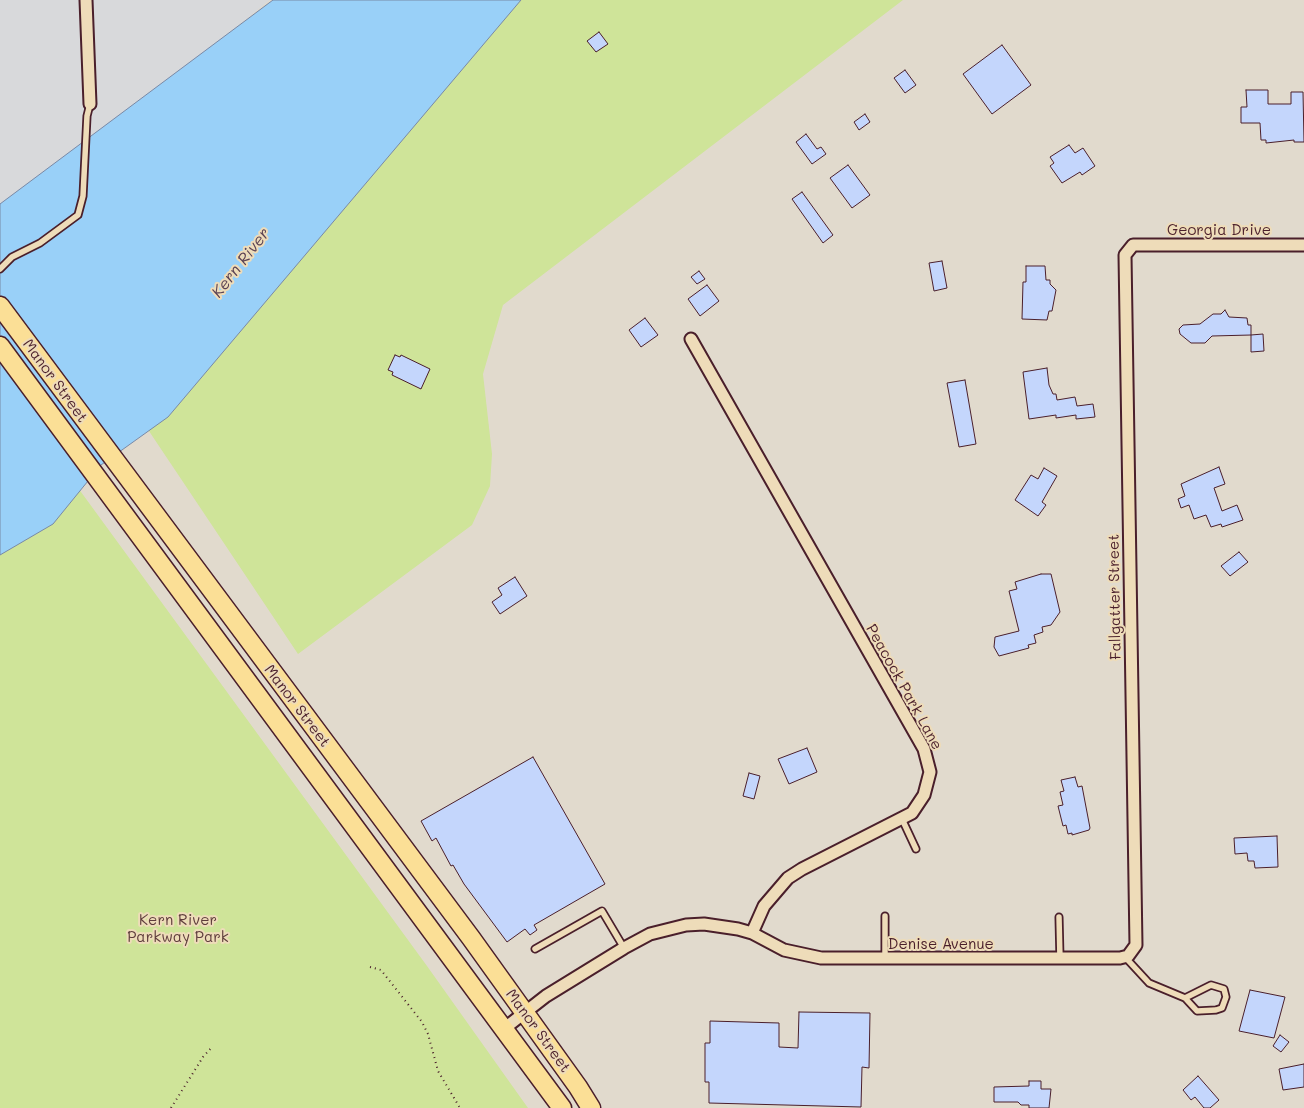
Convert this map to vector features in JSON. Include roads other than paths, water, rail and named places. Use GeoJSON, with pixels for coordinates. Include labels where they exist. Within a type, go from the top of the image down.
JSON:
{"type":"FeatureCollection","features":[{"type":"Feature","properties":{"kind":"main road","name":"Manor Street"},"geometry":{"type":"LineString","coordinates":[[0,306],[471,938],[578,1086],[591,1108]]}},
{"type":"Feature","properties":{"kind":"main road","name":"Manor Street"},"geometry":{"type":"LineString","coordinates":[[0,346],[505,1028],[562,1108]]}},
{"type":"Feature","properties":{"kind":"street"},"geometry":{"type":"LineString","coordinates":[[86,0],[90,104]]}},
{"type":"Feature","properties":{"kind":"street","name":"Georgia Drive"},"geometry":{"type":"LineString","coordinates":[[1133,245],[1304,245]]}},
{"type":"Feature","properties":{"kind":"street","name":"Fallgatter Street"},"geometry":{"type":"LineString","coordinates":[[1128,954],[1136,945],[1124,271],[1125,256],[1133,245]]}},
{"type":"Feature","properties":{"kind":"street","name":"Peacock Park Lane"},"geometry":{"type":"LineString","coordinates":[[691,339],[924,749],[928,760],[928,783],[918,806],[902,819],[802,869],[788,878],[764,906],[752,933]]}},
{"type":"Feature","properties":{"kind":"street"},"geometry":{"type":"LineString","coordinates":[[505,1028],[524,1013],[624,948],[650,934],[686,925],[704,924],[752,933]]}},
{"type":"Feature","properties":{"kind":"street","name":"Denise Avenue"},"geometry":{"type":"LineString","coordinates":[[752,933],[784,950],[801,956],[821,958],[1060,959],[1128,954]]}},
{"type":"Feature","properties":{"kind":"lane"},"geometry":{"type":"LineString","coordinates":[[0,269],[12,257],[40,244],[78,215],[83,196],[87,116],[90,104]]}},
{"type":"Feature","properties":{"kind":"lane"},"geometry":{"type":"LineString","coordinates":[[902,819],[916,849]]}},
{"type":"Feature","properties":{"kind":"lane"},"geometry":{"type":"LineString","coordinates":[[535,949],[602,911],[624,948]]}},
{"type":"Feature","properties":{"kind":"lane"},"geometry":{"type":"LineString","coordinates":[[885,916],[885,958]]}},
{"type":"Feature","properties":{"kind":"lane"},"geometry":{"type":"LineString","coordinates":[[1059,917],[1060,959]]}},
{"type":"Feature","properties":{"kind":"lane"},"geometry":{"type":"LineString","coordinates":[[1128,954],[1148,982],[1184,998],[1197,1011],[1210,1012],[1222,1008],[1226,997],[1224,989],[1211,985],[1184,998]]}},
{"type":"Feature","properties":{"kind":"water","name":"Kern River"},"geometry":{"type":"Polygon","coordinates":[[[273,0],[521,0],[168,417],[101,465],[53,524],[0,555],[0,204],[273,0]]]}},
{"type":"Feature","properties":{"kind":"park label","name":"Kern River Parkway Park"},"geometry":{"type":"Point","coordinates":[178,928]}}]}
